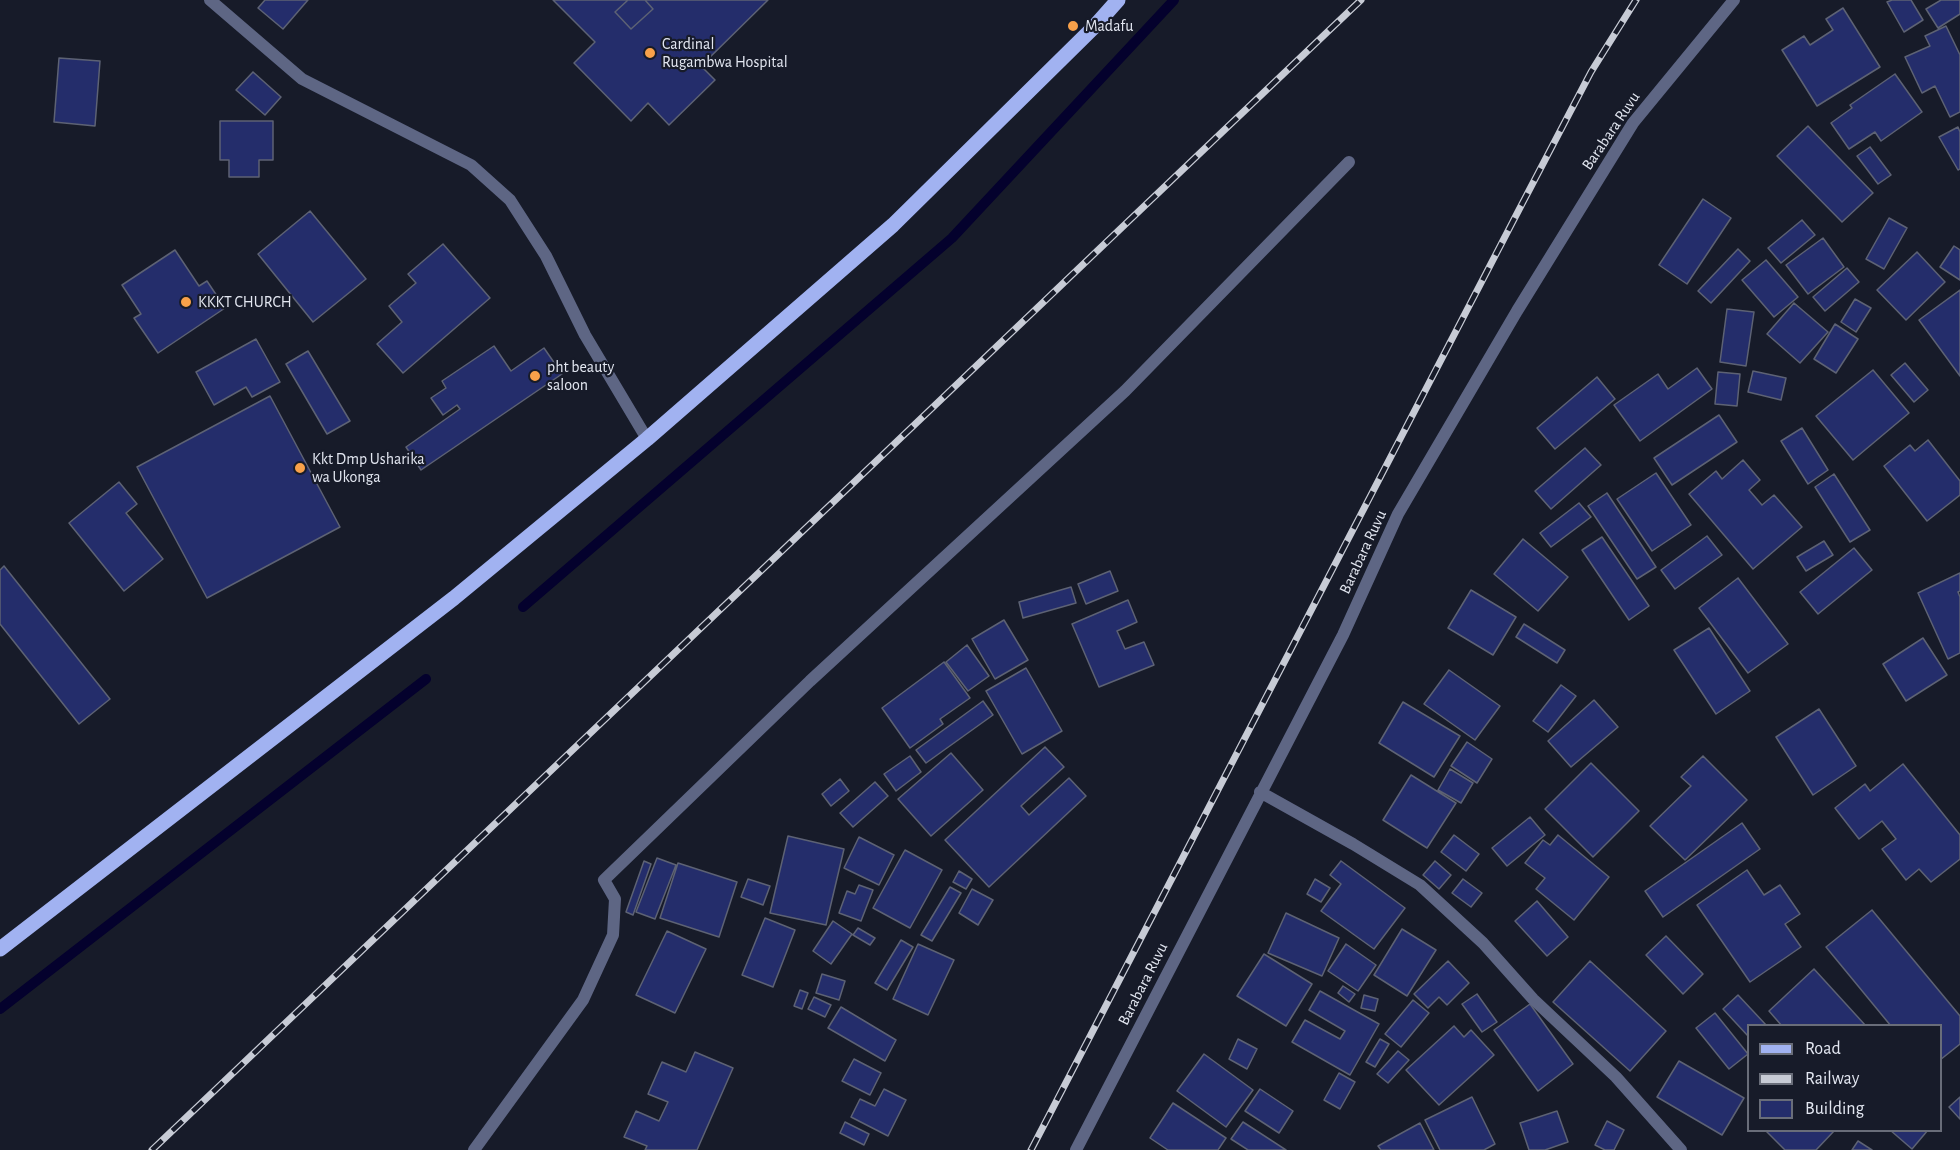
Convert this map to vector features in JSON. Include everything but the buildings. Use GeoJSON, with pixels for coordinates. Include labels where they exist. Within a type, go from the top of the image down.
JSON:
{"type":"FeatureCollection","features":[{"type":"Feature","properties":{"kind":"main road"},"geometry":{"type":"LineString","coordinates":[[0,949],[454,598],[647,439],[893,225],[1094,27],[1118,0]]}},
{"type":"Feature","properties":{"kind":"street"},"geometry":{"type":"LineString","coordinates":[[210,0],[302,79],[471,165],[510,200],[546,256],[585,335],[647,439]]}},
{"type":"Feature","properties":{"kind":"street","name":"Barabara Ruvu"},"geometry":{"type":"LineString","coordinates":[[1076,1150],[1343,635],[1398,514],[1517,311],[1633,123],[1734,0]]}},
{"type":"Feature","properties":{"kind":"street"},"geometry":{"type":"LineString","coordinates":[[474,1150],[584,1000],[613,935],[615,899],[604,880],[810,681],[1125,391],[1349,162]]}},
{"type":"Feature","properties":{"kind":"street"},"geometry":{"type":"LineString","coordinates":[[1260,792],[1420,885],[1483,943],[1533,999],[1616,1077],[1681,1150]]}},
{"type":"Feature","properties":{"kind":"waterway"},"geometry":{"type":"LineString","coordinates":[[523,607],[952,238],[1174,0]]}},
{"type":"Feature","properties":{"kind":"waterway"},"geometry":{"type":"LineString","coordinates":[[0,1009],[426,679]]}},
{"type":"Feature","properties":{"kind":"railway"},"geometry":{"type":"LineString","coordinates":[[152,1150],[1361,0]]}},
{"type":"Feature","properties":{"kind":"railway"},"geometry":{"type":"LineString","coordinates":[[1031,1150],[1591,72],[1636,0]]}},
{"type":"Feature","properties":{"kind":"place","name":"Madafu"},"geometry":{"type":"Point","coordinates":[1073,26]}},
{"type":"Feature","properties":{"kind":"place","name":"Cardinal Rugambwa Hospital"},"geometry":{"type":"Point","coordinates":[650,53]}},
{"type":"Feature","properties":{"kind":"place","name":"KKKT CHURCH"},"geometry":{"type":"Point","coordinates":[186,302]}},
{"type":"Feature","properties":{"kind":"place","name":"pht beauty saloon"},"geometry":{"type":"Point","coordinates":[535,376]}},
{"type":"Feature","properties":{"kind":"place","name":"Kkt Dmp Usharika wa Ukonga"},"geometry":{"type":"Point","coordinates":[300,468]}}]}
